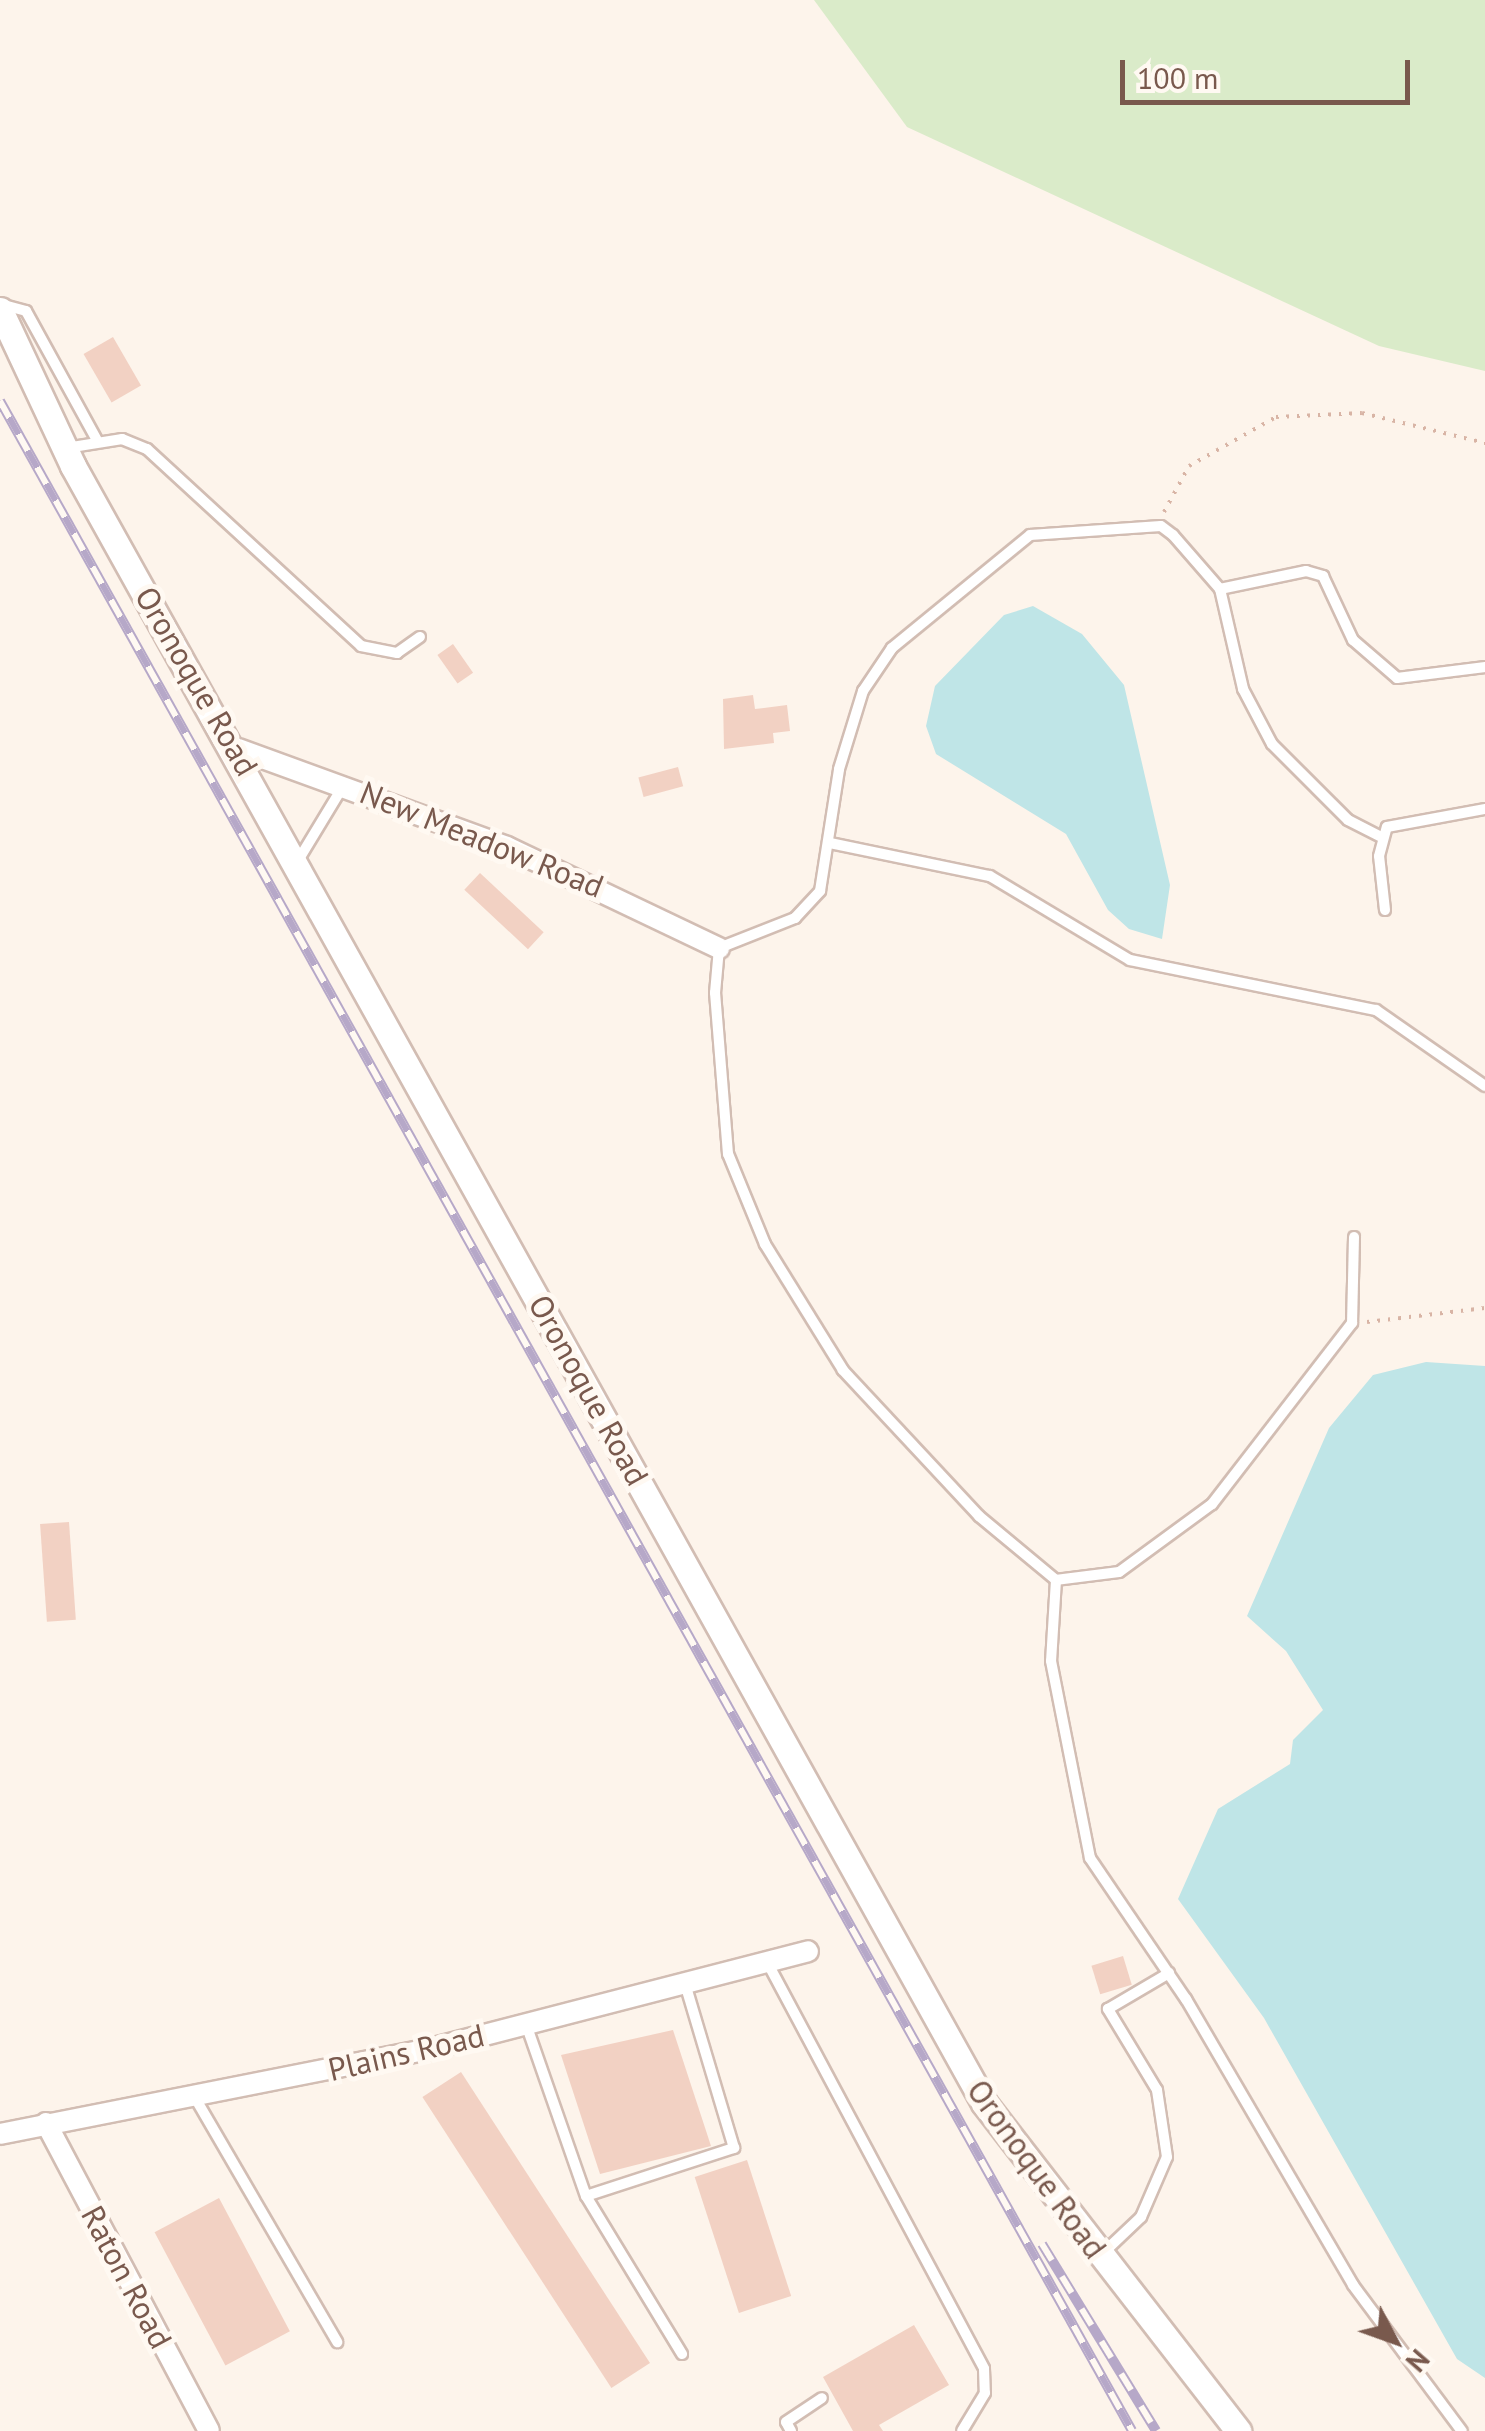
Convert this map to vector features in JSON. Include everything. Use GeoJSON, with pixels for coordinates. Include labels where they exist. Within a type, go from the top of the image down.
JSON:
{"type":"FeatureCollection","features":[{"type":"Feature","properties":{"kind":"street","name":"Oronoque Road"},"geometry":{"type":"LineString","coordinates":[[0,307],[65,448],[238,749],[984,2103],[1099,2257],[1238,2431]]}},
{"type":"Feature","properties":{"kind":"street","name":"New Meadow Road"},"geometry":{"type":"LineString","coordinates":[[238,749],[345,783],[637,903],[719,948]]}},
{"type":"Feature","properties":{"kind":"street","name":"Plains Road"},"geometry":{"type":"LineString","coordinates":[[0,2134],[526,2024],[684,1979],[808,1951]]}},
{"type":"Feature","properties":{"kind":"street","name":"Raton Road"},"geometry":{"type":"LineString","coordinates":[[46,2123],[209,2431]]}},
{"type":"Feature","properties":{"kind":"lane"},"geometry":{"type":"LineString","coordinates":[[0,307],[26,312],[98,440]]}},
{"type":"Feature","properties":{"kind":"lane"},"geometry":{"type":"LineString","coordinates":[[65,448],[122,439],[180,472],[360,646],[398,653],[420,637]]}},
{"type":"Feature","properties":{"kind":"lane"},"geometry":{"type":"LineString","coordinates":[[1354,1238],[1352,1323],[1184,1530],[1119,1572],[1056,1580],[979,1516],[843,1370],[765,1244],[728,1154],[716,1070],[719,948],[796,918],[820,891],[838,769],[864,691],[892,648],[1030,535],[1161,526],[1220,589],[1243,689],[1272,744],[1348,820],[1380,836]]}},
{"type":"Feature","properties":{"kind":"lane"},"geometry":{"type":"LineString","coordinates":[[1220,589],[1306,571],[1322,576],[1352,640],[1398,678],[1485,667]]}},
{"type":"Feature","properties":{"kind":"lane"},"geometry":{"type":"LineString","coordinates":[[298,860],[345,783]]}},
{"type":"Feature","properties":{"kind":"lane"},"geometry":{"type":"LineString","coordinates":[[1380,836],[1411,819],[1485,809]]}},
{"type":"Feature","properties":{"kind":"lane"},"geometry":{"type":"LineString","coordinates":[[1380,836],[1385,910]]}},
{"type":"Feature","properties":{"kind":"lane"},"geometry":{"type":"LineString","coordinates":[[830,843],[990,876],[1130,960],[1376,1010],[1485,1086]]}},
{"type":"Feature","properties":{"kind":"lane"},"geometry":{"type":"LineString","coordinates":[[1056,1580],[1052,1662],[1081,1825],[1116,1906],[1169,1973],[1353,2284],[1462,2431]]}},
{"type":"Feature","properties":{"kind":"lane"},"geometry":{"type":"LineString","coordinates":[[766,1960],[984,2370],[985,2392],[962,2431]]}},
{"type":"Feature","properties":{"kind":"lane"},"geometry":{"type":"LineString","coordinates":[[1099,2257],[1141,2217],[1167,2157],[1157,2090],[1108,2009],[1169,1973]]}},
{"type":"Feature","properties":{"kind":"lane"},"geometry":{"type":"LineString","coordinates":[[586,2196],[734,2148],[684,1979]]}},
{"type":"Feature","properties":{"kind":"lane"},"geometry":{"type":"LineString","coordinates":[[526,2024],[586,2196],[682,2354]]}},
{"type":"Feature","properties":{"kind":"lane"},"geometry":{"type":"LineString","coordinates":[[194,2096],[337,2342]]}},
{"type":"Feature","properties":{"kind":"lane"},"geometry":{"type":"LineString","coordinates":[[791,2431],[786,2422],[822,2398]]}},
{"type":"Feature","properties":{"kind":"path"},"geometry":{"type":"LineString","coordinates":[[1161,526],[1189,466],[1276,417],[1362,413],[1485,443]]}},
{"type":"Feature","properties":{"kind":"path"},"geometry":{"type":"LineString","coordinates":[[1352,1323],[1485,1308]]}},
{"type":"Feature","properties":{"kind":"green space"},"geometry":{"type":"Polygon","coordinates":[[[814,0],[1485,0],[1485,371],[1379,346],[907,127],[814,0]]]}},
{"type":"Feature","properties":{"kind":"water"},"geometry":{"type":"Polygon","coordinates":[[[1033,606],[1082,634],[1124,685],[1170,885],[1162,939],[1129,929],[1108,910],[1066,834],[936,754],[926,726],[935,686],[1004,615],[1033,606]]]}},
{"type":"Feature","properties":{"kind":"water"},"geometry":{"type":"Polygon","coordinates":[[[1426,1362],[1485,1366],[1485,2378],[1457,2359],[1264,2018],[1178,1899],[1218,1809],[1290,1764],[1293,1740],[1323,1710],[1286,1651],[1247,1616],[1329,1428],[1373,1375],[1426,1362]]]}},
{"type":"Feature","properties":{"kind":"building"},"geometry":{"type":"Polygon","coordinates":[[[113,337],[141,385],[112,402],[84,354],[113,337]]]}},
{"type":"Feature","properties":{"kind":"building"},"geometry":{"type":"Polygon","coordinates":[[[453,644],[473,673],[458,684],[437,655],[453,644]]]}},
{"type":"Feature","properties":{"kind":"building"},"geometry":{"type":"Polygon","coordinates":[[[753,695],[755,709],[787,705],[790,731],[773,733],[774,743],[724,749],[723,699],[753,695]]]}},
{"type":"Feature","properties":{"kind":"building"},"geometry":{"type":"Polygon","coordinates":[[[678,767],[683,786],[644,797],[638,778],[678,767]]]}},
{"type":"Feature","properties":{"kind":"building"},"geometry":{"type":"Polygon","coordinates":[[[480,873],[544,932],[528,949],[464,890],[480,873]]]}},
{"type":"Feature","properties":{"kind":"building"},"geometry":{"type":"Polygon","coordinates":[[[69,1522],[76,1620],[47,1622],[40,1524],[69,1522]]]}},
{"type":"Feature","properties":{"kind":"building"},"geometry":{"type":"Polygon","coordinates":[[[1123,1956],[1132,1985],[1100,1994],[1091,1966],[1123,1956]]]}},
{"type":"Feature","properties":{"kind":"building"},"geometry":{"type":"Polygon","coordinates":[[[673,2030],[711,2146],[600,2174],[561,2055],[673,2030]]]}},
{"type":"Feature","properties":{"kind":"building"},"geometry":{"type":"Polygon","coordinates":[[[461,2072],[650,2363],[611,2388],[422,2097],[461,2072]]]}},
{"type":"Feature","properties":{"kind":"building"},"geometry":{"type":"Polygon","coordinates":[[[747,2160],[791,2296],[739,2313],[695,2177],[747,2160]]]}},
{"type":"Feature","properties":{"kind":"building"},"geometry":{"type":"Polygon","coordinates":[[[219,2198],[290,2331],[225,2366],[155,2232],[219,2198]]]}},
{"type":"Feature","properties":{"kind":"building"},"geometry":{"type":"Polygon","coordinates":[[[914,2325],[949,2385],[879,2425],[883,2431],[853,2431],[823,2377],[914,2325]]]}},
{"type":"Feature","properties":{"kind":"railway"},"geometry":{"type":"LineString","coordinates":[[0,401],[1132,2431]]}},
{"type":"Feature","properties":{"kind":"railway"},"geometry":{"type":"LineString","coordinates":[[1042,2244],[1156,2431]]}}]}
